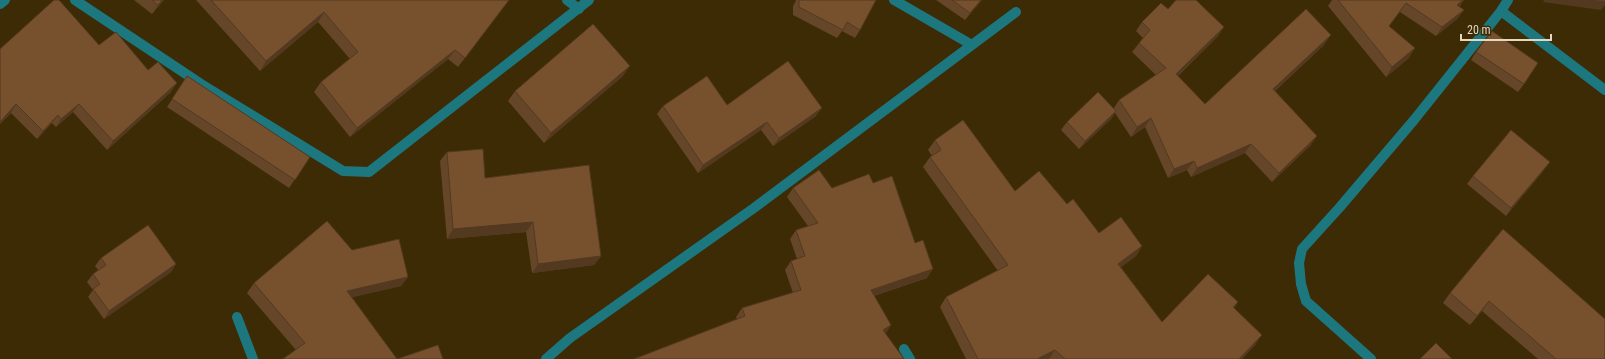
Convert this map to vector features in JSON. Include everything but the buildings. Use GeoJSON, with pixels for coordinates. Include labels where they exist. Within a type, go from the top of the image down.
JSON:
{"type":"FeatureCollection","features":[{"type":"Feature","properties":{"kind":"street"},"geometry":{"type":"LineString","coordinates":[[0,4],[5,0]]}},
{"type":"Feature","properties":{"kind":"street"},"geometry":{"type":"LineString","coordinates":[[74,0],[201,84],[343,171],[369,172],[589,0]]}},
{"type":"Feature","properties":{"kind":"street"},"geometry":{"type":"LineString","coordinates":[[567,0],[579,9]]}},
{"type":"Feature","properties":{"kind":"street"},"geometry":{"type":"LineString","coordinates":[[894,0],[972,45]]}},
{"type":"Feature","properties":{"kind":"street"},"geometry":{"type":"LineString","coordinates":[[1371,359],[1306,301],[1301,284],[1299,263],[1302,249],[1414,120],[1501,11],[1508,0]]}},
{"type":"Feature","properties":{"kind":"street"},"geometry":{"type":"LineString","coordinates":[[1501,11],[1605,90]]}},
{"type":"Feature","properties":{"kind":"street"},"geometry":{"type":"LineString","coordinates":[[546,359],[570,338],[754,208],[1016,12]]}},
{"type":"Feature","properties":{"kind":"street"},"geometry":{"type":"LineString","coordinates":[[237,317],[253,359]]}},
{"type":"Feature","properties":{"kind":"street"},"geometry":{"type":"LineString","coordinates":[[904,349],[910,359]]}}]}
